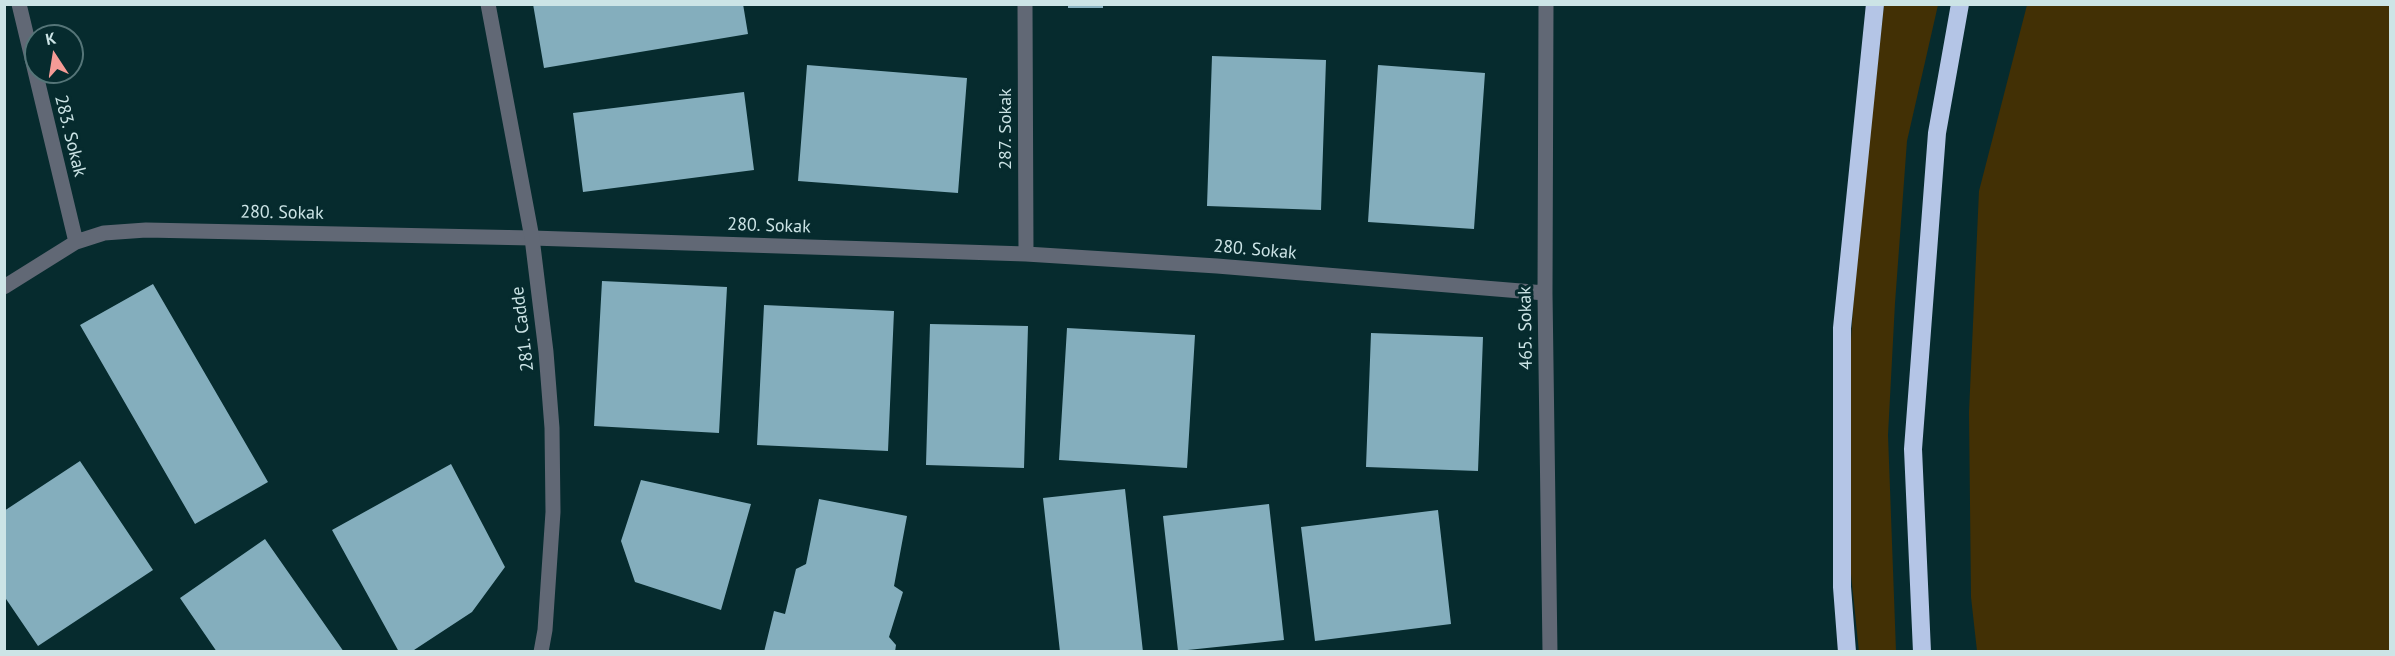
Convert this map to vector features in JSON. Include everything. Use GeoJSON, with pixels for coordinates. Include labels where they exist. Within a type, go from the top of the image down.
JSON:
{"type":"FeatureCollection","features":[{"type":"Feature","properties":{"kind":"highway"},"geometry":{"type":"LineString","coordinates":[[1848,651],[1842,586],[1842,328],[1875,4]]}},
{"type":"Feature","properties":{"kind":"highway"},"geometry":{"type":"LineString","coordinates":[[1922,651],[1913,449],[1937,132],[1960,4]]}},
{"type":"Feature","properties":{"kind":"street","name":"283. Sokak"},"geometry":{"type":"LineString","coordinates":[[19,4],[76,242]]}},
{"type":"Feature","properties":{"kind":"street","name":"281. Cadde"},"geometry":{"type":"LineString","coordinates":[[488,4],[532,238],[546,352],[552,428],[553,512],[545,630],[541,651]]}},
{"type":"Feature","properties":{"kind":"street","name":"287. Sokak"},"geometry":{"type":"LineString","coordinates":[[1025,4],[1026,254]]}},
{"type":"Feature","properties":{"kind":"street","name":"465. Sokak"},"geometry":{"type":"LineString","coordinates":[[1546,4],[1545,293],[1550,651]]}},
{"type":"Feature","properties":{"kind":"street","name":"280. Sokak"},"geometry":{"type":"LineString","coordinates":[[4,287],[76,242],[104,233],[146,230],[532,238],[1026,254],[1228,267],[1545,293]]}},
{"type":"Feature","properties":{"kind":"shaded area"},"geometry":{"type":"Polygon","coordinates":[[[1884,5],[1938,5],[1907,141],[1895,303],[1888,435],[1896,651],[1859,652],[1848,545],[1846,425],[1855,273],[1884,5]]]}},
{"type":"Feature","properties":{"kind":"shaded area"},"geometry":{"type":"Polygon","coordinates":[[[2027,5],[2390,5],[2390,651],[1977,651],[1971,597],[1969,412],[1979,191],[2027,5]]]}},
{"type":"Feature","properties":{"kind":"building"},"geometry":{"type":"Polygon","coordinates":[[[533,4],[743,4],[748,34],[544,68],[533,4]]]}},
{"type":"Feature","properties":{"kind":"building"},"geometry":{"type":"Polygon","coordinates":[[[1068,4],[1103,4],[1103,8],[1068,8],[1068,4]]]}},
{"type":"Feature","properties":{"kind":"building"},"geometry":{"type":"Polygon","coordinates":[[[1212,56],[1326,60],[1321,210],[1207,206],[1212,56]]]}},
{"type":"Feature","properties":{"kind":"building"},"geometry":{"type":"Polygon","coordinates":[[[807,65],[967,78],[958,193],[798,181],[807,65]]]}},
{"type":"Feature","properties":{"kind":"building"},"geometry":{"type":"Polygon","coordinates":[[[1378,65],[1485,73],[1474,229],[1368,222],[1378,65]]]}},
{"type":"Feature","properties":{"kind":"building"},"geometry":{"type":"Polygon","coordinates":[[[744,92],[754,170],[583,192],[573,113],[744,92]]]}},
{"type":"Feature","properties":{"kind":"building"},"geometry":{"type":"Polygon","coordinates":[[[602,281],[727,287],[719,433],[594,426],[602,281]]]}},
{"type":"Feature","properties":{"kind":"building"},"geometry":{"type":"Polygon","coordinates":[[[153,284],[268,482],[195,524],[80,325],[153,284]]]}},
{"type":"Feature","properties":{"kind":"building"},"geometry":{"type":"Polygon","coordinates":[[[764,305],[894,311],[888,451],[757,445],[764,305]]]}},
{"type":"Feature","properties":{"kind":"building"},"geometry":{"type":"Polygon","coordinates":[[[930,324],[1028,326],[1024,468],[926,465],[930,324]]]}},
{"type":"Feature","properties":{"kind":"building"},"geometry":{"type":"Polygon","coordinates":[[[1067,328],[1195,335],[1187,468],[1059,460],[1067,328]]]}},
{"type":"Feature","properties":{"kind":"building"},"geometry":{"type":"Polygon","coordinates":[[[1371,333],[1483,337],[1478,471],[1366,467],[1371,333]]]}},
{"type":"Feature","properties":{"kind":"building"},"geometry":{"type":"Polygon","coordinates":[[[80,461],[153,570],[38,646],[4,596],[4,511],[80,461]]]}},
{"type":"Feature","properties":{"kind":"building"},"geometry":{"type":"Polygon","coordinates":[[[451,464],[505,567],[472,612],[411,652],[399,652],[332,530],[451,464]]]}},
{"type":"Feature","properties":{"kind":"building"},"geometry":{"type":"Polygon","coordinates":[[[641,480],[751,504],[721,610],[635,582],[621,541],[641,480]]]}},
{"type":"Feature","properties":{"kind":"building"},"geometry":{"type":"Polygon","coordinates":[[[1125,489],[1143,652],[1060,652],[1043,498],[1125,489]]]}},
{"type":"Feature","properties":{"kind":"building"},"geometry":{"type":"Polygon","coordinates":[[[819,499],[907,516],[894,586],[903,592],[889,637],[896,645],[895,652],[764,652],[774,611],[785,614],[796,569],[806,564],[819,499]]]}},
{"type":"Feature","properties":{"kind":"building"},"geometry":{"type":"Polygon","coordinates":[[[1269,504],[1284,640],[1178,651],[1163,516],[1269,504]]]}},
{"type":"Feature","properties":{"kind":"building"},"geometry":{"type":"Polygon","coordinates":[[[1438,510],[1451,624],[1315,641],[1301,527],[1438,510]]]}},
{"type":"Feature","properties":{"kind":"building"},"geometry":{"type":"Polygon","coordinates":[[[265,539],[344,652],[217,652],[180,598],[265,539]]]}}]}
